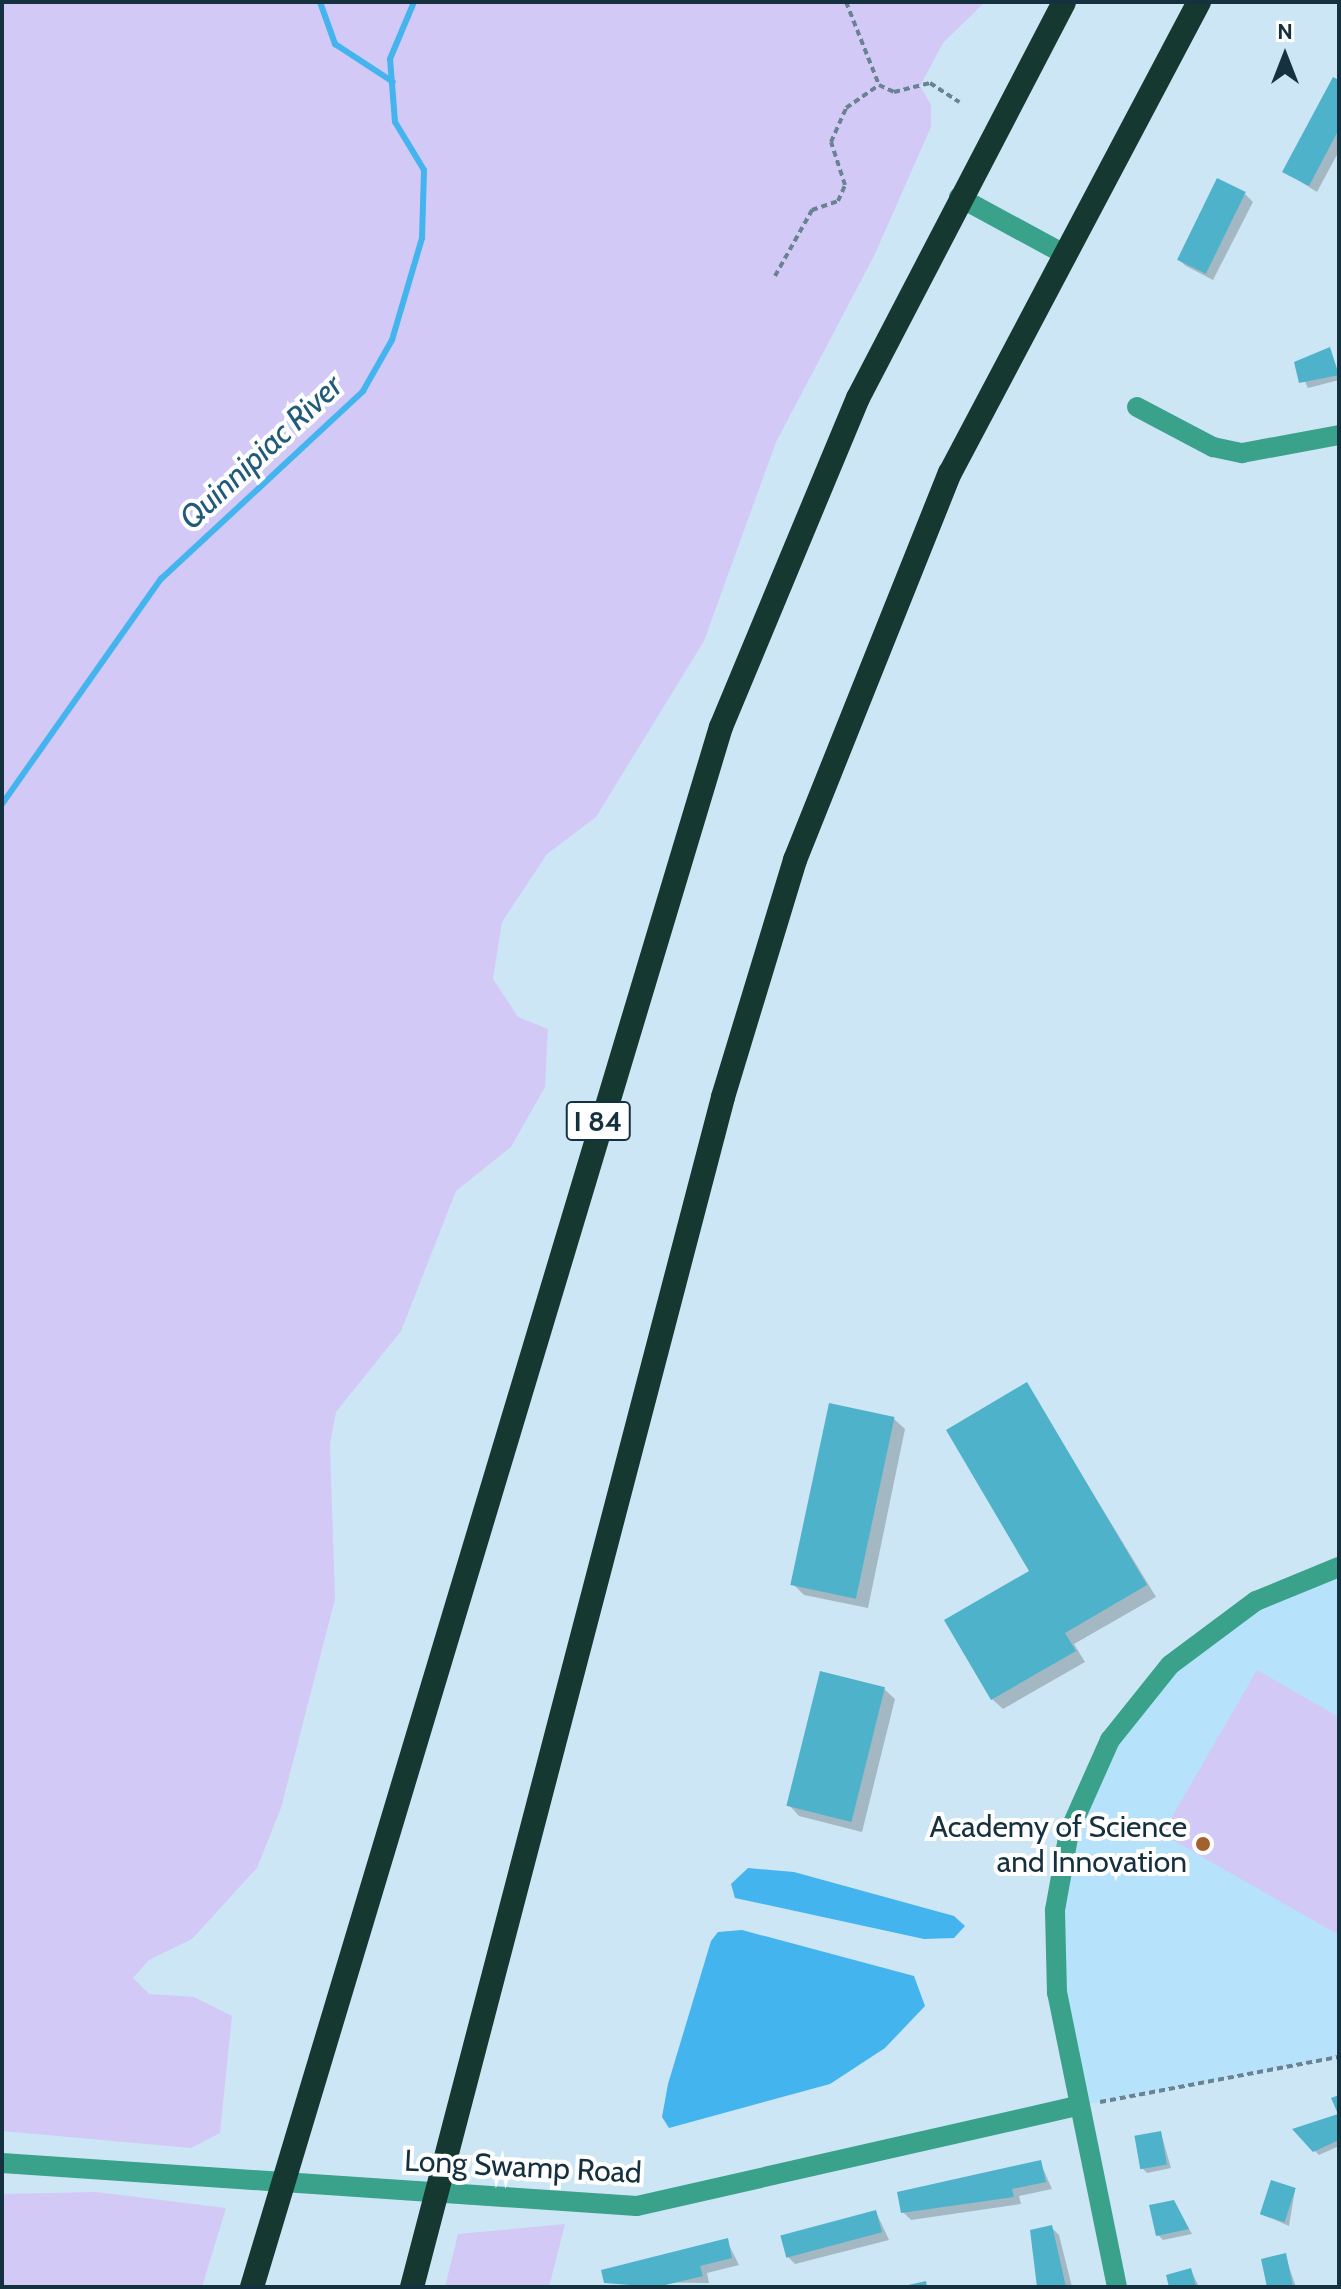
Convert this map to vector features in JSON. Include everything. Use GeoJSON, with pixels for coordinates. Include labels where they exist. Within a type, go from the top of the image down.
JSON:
{"type":"FeatureCollection","features":[{"type":"Feature","properties":{"kind":"highway","name":"I 84"},"geometry":{"type":"LineString","coordinates":[[252,2287],[691,815],[810,504],[959,197],[1064,2]]}},
{"type":"Feature","properties":{"kind":"highway"},"geometry":{"type":"LineString","coordinates":[[412,2287],[769,936],[900,585],[1062,253],[1199,2]]}},
{"type":"Feature","properties":{"kind":"street"},"geometry":{"type":"LineString","coordinates":[[959,197],[1062,253]]}},
{"type":"Feature","properties":{"kind":"street"},"geometry":{"type":"LineString","coordinates":[[1137,407],[1213,447],[1242,453],[1339,435]]}},
{"type":"Feature","properties":{"kind":"street"},"geometry":{"type":"LineString","coordinates":[[1117,2287],[1057,1993],[1054,1928],[1064,1855],[1088,1783],[1127,1715],[1189,1647],[1256,1601],[1339,1567]]}},
{"type":"Feature","properties":{"kind":"street","name":"Long Swamp Road"},"geometry":{"type":"LineString","coordinates":[[2,2163],[487,2196],[654,2204],[947,2130],[1078,2106]]}},
{"type":"Feature","properties":{"kind":"path"},"geometry":{"type":"LineString","coordinates":[[846,2],[879,85],[894,92],[930,83],[959,102]]}},
{"type":"Feature","properties":{"kind":"path"},"geometry":{"type":"LineString","coordinates":[[775,276],[812,210],[838,201],[845,172],[833,130],[846,108],[879,85]]}},
{"type":"Feature","properties":{"kind":"path"},"geometry":{"type":"LineString","coordinates":[[1078,2106],[1339,2057]]}},
{"type":"Feature","properties":{"kind":"shaded area"},"geometry":{"type":"Polygon","coordinates":[[[2,2],[985,2],[943,43],[920,86],[931,105],[931,127],[874,256],[776,442],[704,641],[596,817],[547,854],[502,922],[493,979],[518,1017],[548,1029],[545,1087],[511,1147],[456,1191],[401,1331],[336,1412],[330,1444],[335,1599],[281,1808],[257,1868],[192,1939],[149,1960],[133,1978],[149,1994],[194,1997],[232,2016],[220,2133],[191,2148],[2,2131],[2,2]]]}},
{"type":"Feature","properties":{"kind":"shaded area","name":"Academy of Science and Innovation"},"geometry":{"type":"Polygon","coordinates":[[[1339,1567],[1339,2057],[1078,2106],[1054,1944],[1088,1783],[1189,1647],[1339,1567]]]}},
{"type":"Feature","properties":{"kind":"shaded area"},"geometry":{"type":"Polygon","coordinates":[[[1257,1670],[1339,1717],[1339,1935],[1162,1834],[1257,1670]]]}},
{"type":"Feature","properties":{"kind":"shaded area"},"geometry":{"type":"Polygon","coordinates":[[[96,2192],[226,2208],[202,2287],[2,2287],[2,2194],[96,2192]]]}},
{"type":"Feature","properties":{"kind":"shaded area"},"geometry":{"type":"Polygon","coordinates":[[[565,2224],[549,2287],[445,2287],[458,2234],[565,2224]]]}},
{"type":"Feature","properties":{"kind":"water"},"geometry":{"type":"Polygon","coordinates":[[[748,1868],[794,1872],[954,1916],[965,1926],[954,1938],[924,1939],[735,1898],[731,1884],[748,1868]]]}},
{"type":"Feature","properties":{"kind":"water"},"geometry":{"type":"Polygon","coordinates":[[[742,1930],[914,1976],[925,2006],[885,2048],[830,2084],[669,2128],[662,2117],[668,2084],[711,1941],[718,1932],[742,1930]]]}},
{"type":"Feature","properties":{"kind":"building"},"geometry":{"type":"Polygon","coordinates":[[[1333,77],[1339,80],[1339,129],[1309,186],[1282,172],[1333,77]]]}},
{"type":"Feature","properties":{"kind":"building"},"geometry":{"type":"Polygon","coordinates":[[[1217,178],[1246,192],[1206,274],[1177,260],[1217,178]]]}},
{"type":"Feature","properties":{"kind":"building"},"geometry":{"type":"Polygon","coordinates":[[[1330,347],[1339,375],[1299,383],[1294,362],[1330,347]]]}},
{"type":"Feature","properties":{"kind":"building"},"geometry":{"type":"Polygon","coordinates":[[[1027,1382],[1147,1585],[1065,1633],[1076,1651],[991,1700],[944,1620],[1029,1571],[946,1430],[1027,1382]]]}},
{"type":"Feature","properties":{"kind":"building"},"geometry":{"type":"Polygon","coordinates":[[[829,1403],[895,1417],[856,1599],[790,1585],[829,1403]]]}},
{"type":"Feature","properties":{"kind":"building"},"geometry":{"type":"Polygon","coordinates":[[[820,1671],[885,1687],[851,1822],[786,1806],[820,1671]]]}},
{"type":"Feature","properties":{"kind":"building"},"geometry":{"type":"Polygon","coordinates":[[[1339,2095],[1339,2140],[1313,2152],[1292,2129],[1338,2114],[1331,2098],[1339,2095]]]}},
{"type":"Feature","properties":{"kind":"building"},"geometry":{"type":"Polygon","coordinates":[[[1161,2131],[1167,2164],[1140,2169],[1134,2136],[1161,2131]]]}},
{"type":"Feature","properties":{"kind":"building"},"geometry":{"type":"Polygon","coordinates":[[[1041,2160],[1046,2182],[1012,2189],[1014,2197],[901,2213],[897,2192],[1041,2160]]]}},
{"type":"Feature","properties":{"kind":"building"},"geometry":{"type":"Polygon","coordinates":[[[1271,2180],[1296,2188],[1285,2222],[1260,2214],[1271,2180]]]}},
{"type":"Feature","properties":{"kind":"building"},"geometry":{"type":"Polygon","coordinates":[[[1174,2200],[1189,2229],[1156,2236],[1149,2205],[1174,2200]]]}},
{"type":"Feature","properties":{"kind":"building"},"geometry":{"type":"Polygon","coordinates":[[[876,2210],[882,2232],[786,2258],[780,2236],[876,2210]]]}},
{"type":"Feature","properties":{"kind":"building"},"geometry":{"type":"Polygon","coordinates":[[[1052,2225],[1066,2287],[1037,2287],[1030,2230],[1052,2225]]]}},
{"type":"Feature","properties":{"kind":"building"},"geometry":{"type":"Polygon","coordinates":[[[728,2238],[732,2258],[700,2266],[703,2276],[657,2287],[604,2283],[601,2270],[728,2238]]]}},
{"type":"Feature","properties":{"kind":"building"},"geometry":{"type":"Polygon","coordinates":[[[1286,2253],[1293,2287],[1267,2287],[1261,2259],[1286,2253]]]}},
{"type":"Feature","properties":{"kind":"building"},"geometry":{"type":"Polygon","coordinates":[[[1191,2268],[1196,2287],[1169,2287],[1166,2275],[1191,2268]]]}},
{"type":"Feature","properties":{"kind":"building"},"geometry":{"type":"Polygon","coordinates":[[[926,2281],[927,2287],[904,2287],[904,2286],[926,2281]]]}},
{"type":"Feature","properties":{"kind":"waterway"},"geometry":{"type":"LineString","coordinates":[[320,2],[335,44],[393,82]]}},
{"type":"Feature","properties":{"kind":"waterway","name":"Quinnipiac River"},"geometry":{"type":"LineString","coordinates":[[2,804],[161,579],[363,391],[392,340],[422,238],[424,170],[395,122],[390,59],[414,2]]}},
{"type":"Feature","properties":{"kind":"place","name":"Academy of Science and Innovation"},"geometry":{"type":"Point","coordinates":[1203,1844]}}]}
